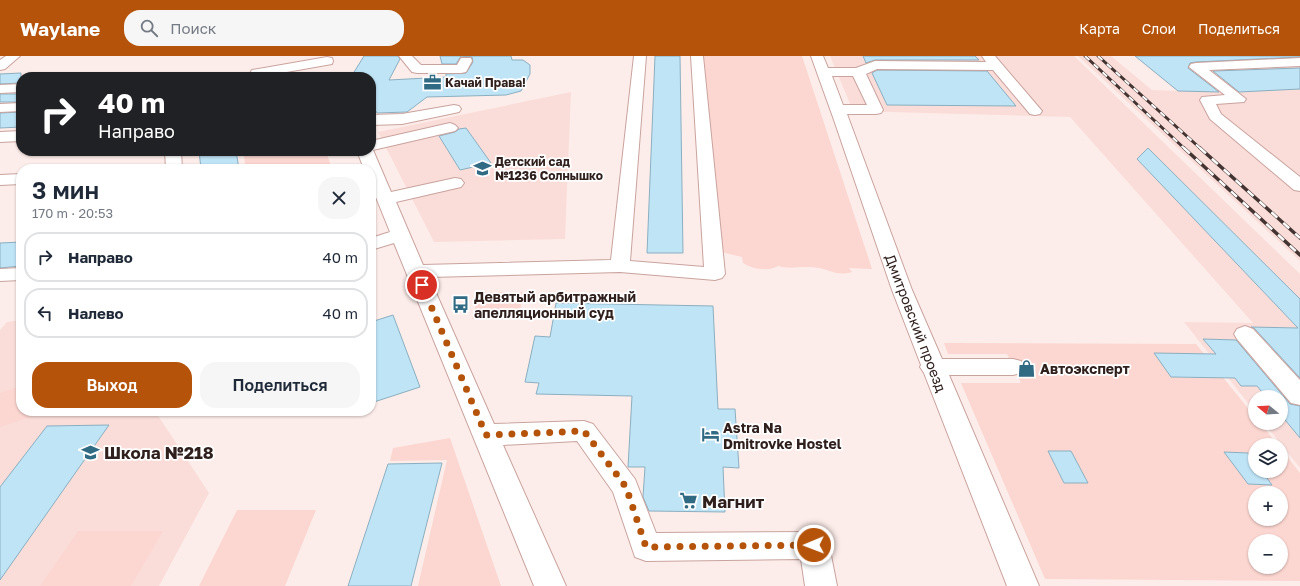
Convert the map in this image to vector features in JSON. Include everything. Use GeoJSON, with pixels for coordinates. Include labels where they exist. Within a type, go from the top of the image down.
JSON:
{"type":"FeatureCollection","features":[{"type":"Feature","properties":{"kind":"street"},"geometry":{"type":"LineString","coordinates":[[0,66],[14,56]]}},
{"type":"Feature","properties":{"kind":"street"},"geometry":{"type":"LineString","coordinates":[[405,56],[417,69],[461,69],[466,60]]}},
{"type":"Feature","properties":{"kind":"street"},"geometry":{"type":"LineString","coordinates":[[620,266],[640,56]]}},
{"type":"Feature","properties":{"kind":"street"},"geometry":{"type":"LineString","coordinates":[[416,271],[620,266],[715,274],[697,56]]}},
{"type":"Feature","properties":{"kind":"street","name":"Дмитровский проезд"},"geometry":{"type":"LineString","coordinates":[[817,56],[899,283],[1023,586]]}},
{"type":"Feature","properties":{"kind":"street"},"geometry":{"type":"LineString","coordinates":[[257,71],[327,60]]}},
{"type":"Feature","properties":{"kind":"street"},"geometry":{"type":"LineString","coordinates":[[823,72],[858,72],[875,65],[992,61],[1035,111]]}},
{"type":"Feature","properties":{"kind":"street"},"geometry":{"type":"LineString","coordinates":[[1300,62],[1196,67],[1239,99],[1207,100],[1215,116],[1300,186]]}},
{"type":"Feature","properties":{"kind":"street"},"geometry":{"type":"LineString","coordinates":[[837,109],[876,110],[858,72]]}},
{"type":"Feature","properties":{"kind":"street"},"geometry":{"type":"LineString","coordinates":[[0,89],[16,88]]}},
{"type":"Feature","properties":{"kind":"street"},"geometry":{"type":"LineString","coordinates":[[0,108],[16,107]]}},
{"type":"Feature","properties":{"kind":"street"},"geometry":{"type":"LineString","coordinates":[[376,120],[402,119],[454,109]]}},
{"type":"Feature","properties":{"kind":"street"},"geometry":{"type":"LineString","coordinates":[[376,145],[450,128]]}},
{"type":"Feature","properties":{"kind":"street"},"geometry":{"type":"LineString","coordinates":[[0,137],[16,136]]}},
{"type":"Feature","properties":{"kind":"street"},"geometry":{"type":"LineString","coordinates":[[376,177],[550,586]]}},
{"type":"Feature","properties":{"kind":"street"},"geometry":{"type":"LineString","coordinates":[[0,180],[16,179]]}},
{"type":"Feature","properties":{"kind":"street"},"geometry":{"type":"LineString","coordinates":[[385,199],[455,182]]}},
{"type":"Feature","properties":{"kind":"street"},"geometry":{"type":"LineString","coordinates":[[376,242],[400,235]]}},
{"type":"Feature","properties":{"kind":"street"},"geometry":{"type":"LineString","coordinates":[[0,275],[16,274]]}},
{"type":"Feature","properties":{"kind":"street"},"geometry":{"type":"LineString","coordinates":[[1245,334],[1300,396]]}},
{"type":"Feature","properties":{"kind":"street"},"geometry":{"type":"LineString","coordinates":[[932,366],[1013,367]]}},
{"type":"Feature","properties":{"kind":"street"},"geometry":{"type":"LineString","coordinates":[[486,435],[584,431],[626,487],[646,547],[814,545],[821,586]]}},
{"type":"Feature","properties":{"kind":"shaded area"},"geometry":{"type":"Polygon","coordinates":[[[703,56],[802,56],[872,269],[849,268],[852,272],[835,273],[814,267],[788,268],[778,266],[770,269],[760,269],[743,263],[742,257],[713,250],[703,56]]]}},
{"type":"Feature","properties":{"kind":"shaded area"},"geometry":{"type":"Polygon","coordinates":[[[830,56],[1074,56],[1300,274],[1300,468],[1288,453],[1288,438],[1276,438],[1270,430],[1288,430],[1288,390],[1248,390],[1248,403],[1184,322],[1253,323],[1070,117],[853,111],[830,56]]]}},
{"type":"Feature","properties":{"kind":"shaded area"},"geometry":{"type":"Polygon","coordinates":[[[1078,56],[1111,56],[1152,90],[1177,91],[1135,56],[1300,56],[1300,261],[1078,56]]]}},
{"type":"Feature","properties":{"kind":"shaded area","name":"Детский сад №1236 Солнышко"},"geometry":{"type":"Polygon","coordinates":[[[571,92],[565,239],[434,242],[378,132],[571,92]]]}},
{"type":"Feature","properties":{"kind":"shaded area"},"geometry":{"type":"Polygon","coordinates":[[[244,156],[328,156],[330,164],[245,164],[244,156]]]}},
{"type":"Feature","properties":{"kind":"shaded area"},"geometry":{"type":"Polygon","coordinates":[[[479,292],[524,292],[518,319],[472,319],[479,292]]]}},
{"type":"Feature","properties":{"kind":"shaded area","name":"Школа №218"},"geometry":{"type":"Polygon","coordinates":[[[16,321],[16,416],[158,416],[209,493],[159,586],[0,586],[0,330],[7,322],[16,321]]]}},
{"type":"Feature","properties":{"kind":"shaded area"},"geometry":{"type":"Polygon","coordinates":[[[944,343],[1196,344],[1248,408],[1248,430],[1266,430],[1272,438],[1248,438],[1248,453],[1225,452],[1248,484],[1272,485],[1267,478],[1288,478],[1288,458],[1300,473],[1300,581],[1045,579],[961,383],[1021,383],[1007,354],[948,354],[944,343]],[[1154,353],[1171,377],[1192,378],[1192,377],[1154,353]],[[1048,451],[1064,483],[1088,483],[1071,451],[1048,451]]]}},
{"type":"Feature","properties":{"kind":"shaded area"},"geometry":{"type":"Polygon","coordinates":[[[16,388],[16,416],[34,416],[0,427],[0,393],[16,388]]]}},
{"type":"Feature","properties":{"kind":"shaded area"},"geometry":{"type":"Polygon","coordinates":[[[450,438],[501,586],[418,586],[447,460],[390,461],[393,448],[450,438]]]}},
{"type":"Feature","properties":{"kind":"shaded area"},"geometry":{"type":"Polygon","coordinates":[[[237,510],[316,510],[285,586],[199,586],[237,510]]]}},
{"type":"Feature","properties":{"kind":"shaded area"},"geometry":{"type":"Polygon","coordinates":[[[78,531],[163,531],[131,586],[40,586],[78,531]]]}},
{"type":"Feature","properties":{"kind":"building"},"geometry":{"type":"Polygon","coordinates":[[[364,56],[398,56],[400,59],[389,80],[446,77],[446,74],[466,73],[473,62],[472,57],[461,56],[511,56],[512,60],[523,60],[530,65],[530,74],[521,91],[506,95],[427,97],[407,112],[377,113],[376,72],[354,72],[364,56]]]}},
{"type":"Feature","properties":{"kind":"building"},"geometry":{"type":"Polygon","coordinates":[[[440,56],[461,56],[456,64],[442,64],[440,56]]]}},
{"type":"Feature","properties":{"kind":"building"},"geometry":{"type":"Polygon","coordinates":[[[655,56],[680,56],[683,253],[647,253],[655,56]]]}},
{"type":"Feature","properties":{"kind":"building"},"geometry":{"type":"Polygon","coordinates":[[[863,56],[975,56],[979,60],[875,60],[866,63],[863,56]]]}},
{"type":"Feature","properties":{"kind":"building"},"geometry":{"type":"Polygon","coordinates":[[[1135,56],[1300,57],[1190,63],[1188,68],[1219,92],[1178,91],[1135,56]]]}},
{"type":"Feature","properties":{"kind":"building"},"geometry":{"type":"Polygon","coordinates":[[[1300,68],[1300,89],[1239,92],[1213,71],[1300,68]]]}},
{"type":"Feature","properties":{"kind":"building"},"geometry":{"type":"Polygon","coordinates":[[[877,70],[987,71],[1016,106],[887,105],[872,73],[877,70]]]}},
{"type":"Feature","properties":{"kind":"building"},"geometry":{"type":"Polygon","coordinates":[[[16,73],[16,83],[0,84],[0,74],[16,73]]]}},
{"type":"Feature","properties":{"kind":"building"},"geometry":{"type":"Polygon","coordinates":[[[0,94],[16,94],[16,102],[0,102],[0,94]]]}},
{"type":"Feature","properties":{"kind":"building"},"geometry":{"type":"Polygon","coordinates":[[[16,112],[16,127],[0,128],[0,113],[16,112]]]}},
{"type":"Feature","properties":{"kind":"building"},"geometry":{"type":"Polygon","coordinates":[[[466,128],[491,163],[460,170],[439,136],[466,128]]]}},
{"type":"Feature","properties":{"kind":"building"},"geometry":{"type":"Polygon","coordinates":[[[1148,148],[1300,299],[1300,378],[1254,328],[1251,327],[1298,328],[1137,159],[1148,148]]]}},
{"type":"Feature","properties":{"kind":"building"},"geometry":{"type":"Polygon","coordinates":[[[200,156],[237,156],[238,164],[200,164],[200,156]]]}},
{"type":"Feature","properties":{"kind":"building"},"geometry":{"type":"Polygon","coordinates":[[[16,242],[16,266],[0,268],[0,243],[16,242]]]}},
{"type":"Feature","properties":{"kind":"building"},"geometry":{"type":"Polygon","coordinates":[[[556,303],[713,306],[718,409],[735,409],[739,468],[723,467],[725,512],[649,511],[643,497],[645,467],[628,467],[632,396],[536,394],[539,383],[525,382],[535,336],[550,337],[556,303]]]}},
{"type":"Feature","properties":{"kind":"building"},"geometry":{"type":"Polygon","coordinates":[[[393,315],[420,387],[376,401],[376,320],[393,315]]]}},
{"type":"Feature","properties":{"kind":"building"},"geometry":{"type":"Polygon","coordinates":[[[1203,339],[1236,340],[1278,390],[1260,390],[1257,386],[1241,386],[1235,378],[1171,377],[1154,353],[1216,354],[1203,339]]]}},
{"type":"Feature","properties":{"kind":"building"},"geometry":{"type":"Polygon","coordinates":[[[1288,402],[1290,404],[1300,406],[1300,438],[1288,423],[1288,402]]]}},
{"type":"Feature","properties":{"kind":"building"},"geometry":{"type":"Polygon","coordinates":[[[109,425],[0,580],[0,487],[47,426],[109,425]]]}},
{"type":"Feature","properties":{"kind":"building"},"geometry":{"type":"Polygon","coordinates":[[[1048,451],[1071,451],[1088,483],[1064,483],[1048,451]]]}},
{"type":"Feature","properties":{"kind":"building"},"geometry":{"type":"Polygon","coordinates":[[[1224,452],[1248,453],[1248,478],[1267,478],[1272,485],[1248,484],[1224,452]]]}},
{"type":"Feature","properties":{"kind":"building"},"geometry":{"type":"Polygon","coordinates":[[[442,463],[411,586],[348,586],[388,464],[442,463]]]}},
{"type":"Feature","properties":{"kind":"railway"},"geometry":{"type":"LineString","coordinates":[[1085,56],[1185,149]]}},
{"type":"Feature","properties":{"kind":"railway"},"geometry":{"type":"LineString","coordinates":[[1098,56],[1201,149]]}},
{"type":"Feature","properties":{"kind":"railway"},"geometry":{"type":"LineString","coordinates":[[1184,148],[1300,255]]}},
{"type":"Feature","properties":{"kind":"railway"},"geometry":{"type":"LineString","coordinates":[[1200,148],[1300,238]]}},
{"type":"Feature","properties":{"kind":"place","name":"Качай Права!"},"geometry":{"type":"Point","coordinates":[432,82]}},
{"type":"Feature","properties":{"kind":"place","name":"Детский сад №1236 Солнышко"},"geometry":{"type":"Point","coordinates":[482,168]}},
{"type":"Feature","properties":{"kind":"place","name":"Девятый арбитражный апелляционный суд"},"geometry":{"type":"Point","coordinates":[461,304]}},
{"type":"Feature","properties":{"kind":"place","name":"Автоэксперт"},"geometry":{"type":"Point","coordinates":[1027,368]}},
{"type":"Feature","properties":{"kind":"place","name":"Astra Na Dmitrovke Hostel"},"geometry":{"type":"Point","coordinates":[710,435]}},
{"type":"Feature","properties":{"kind":"place","name":"Школа №218"},"geometry":{"type":"Point","coordinates":[91,452]}},
{"type":"Feature","properties":{"kind":"place","name":"Магнит"},"geometry":{"type":"Point","coordinates":[689,501]}},
{"type":"Feature","properties":{"kind":"route"},"geometry":{"type":"LineString","coordinates":[[422,285],[486,435],[584,431],[626,487],[646,547],[814,545]]}}]}
